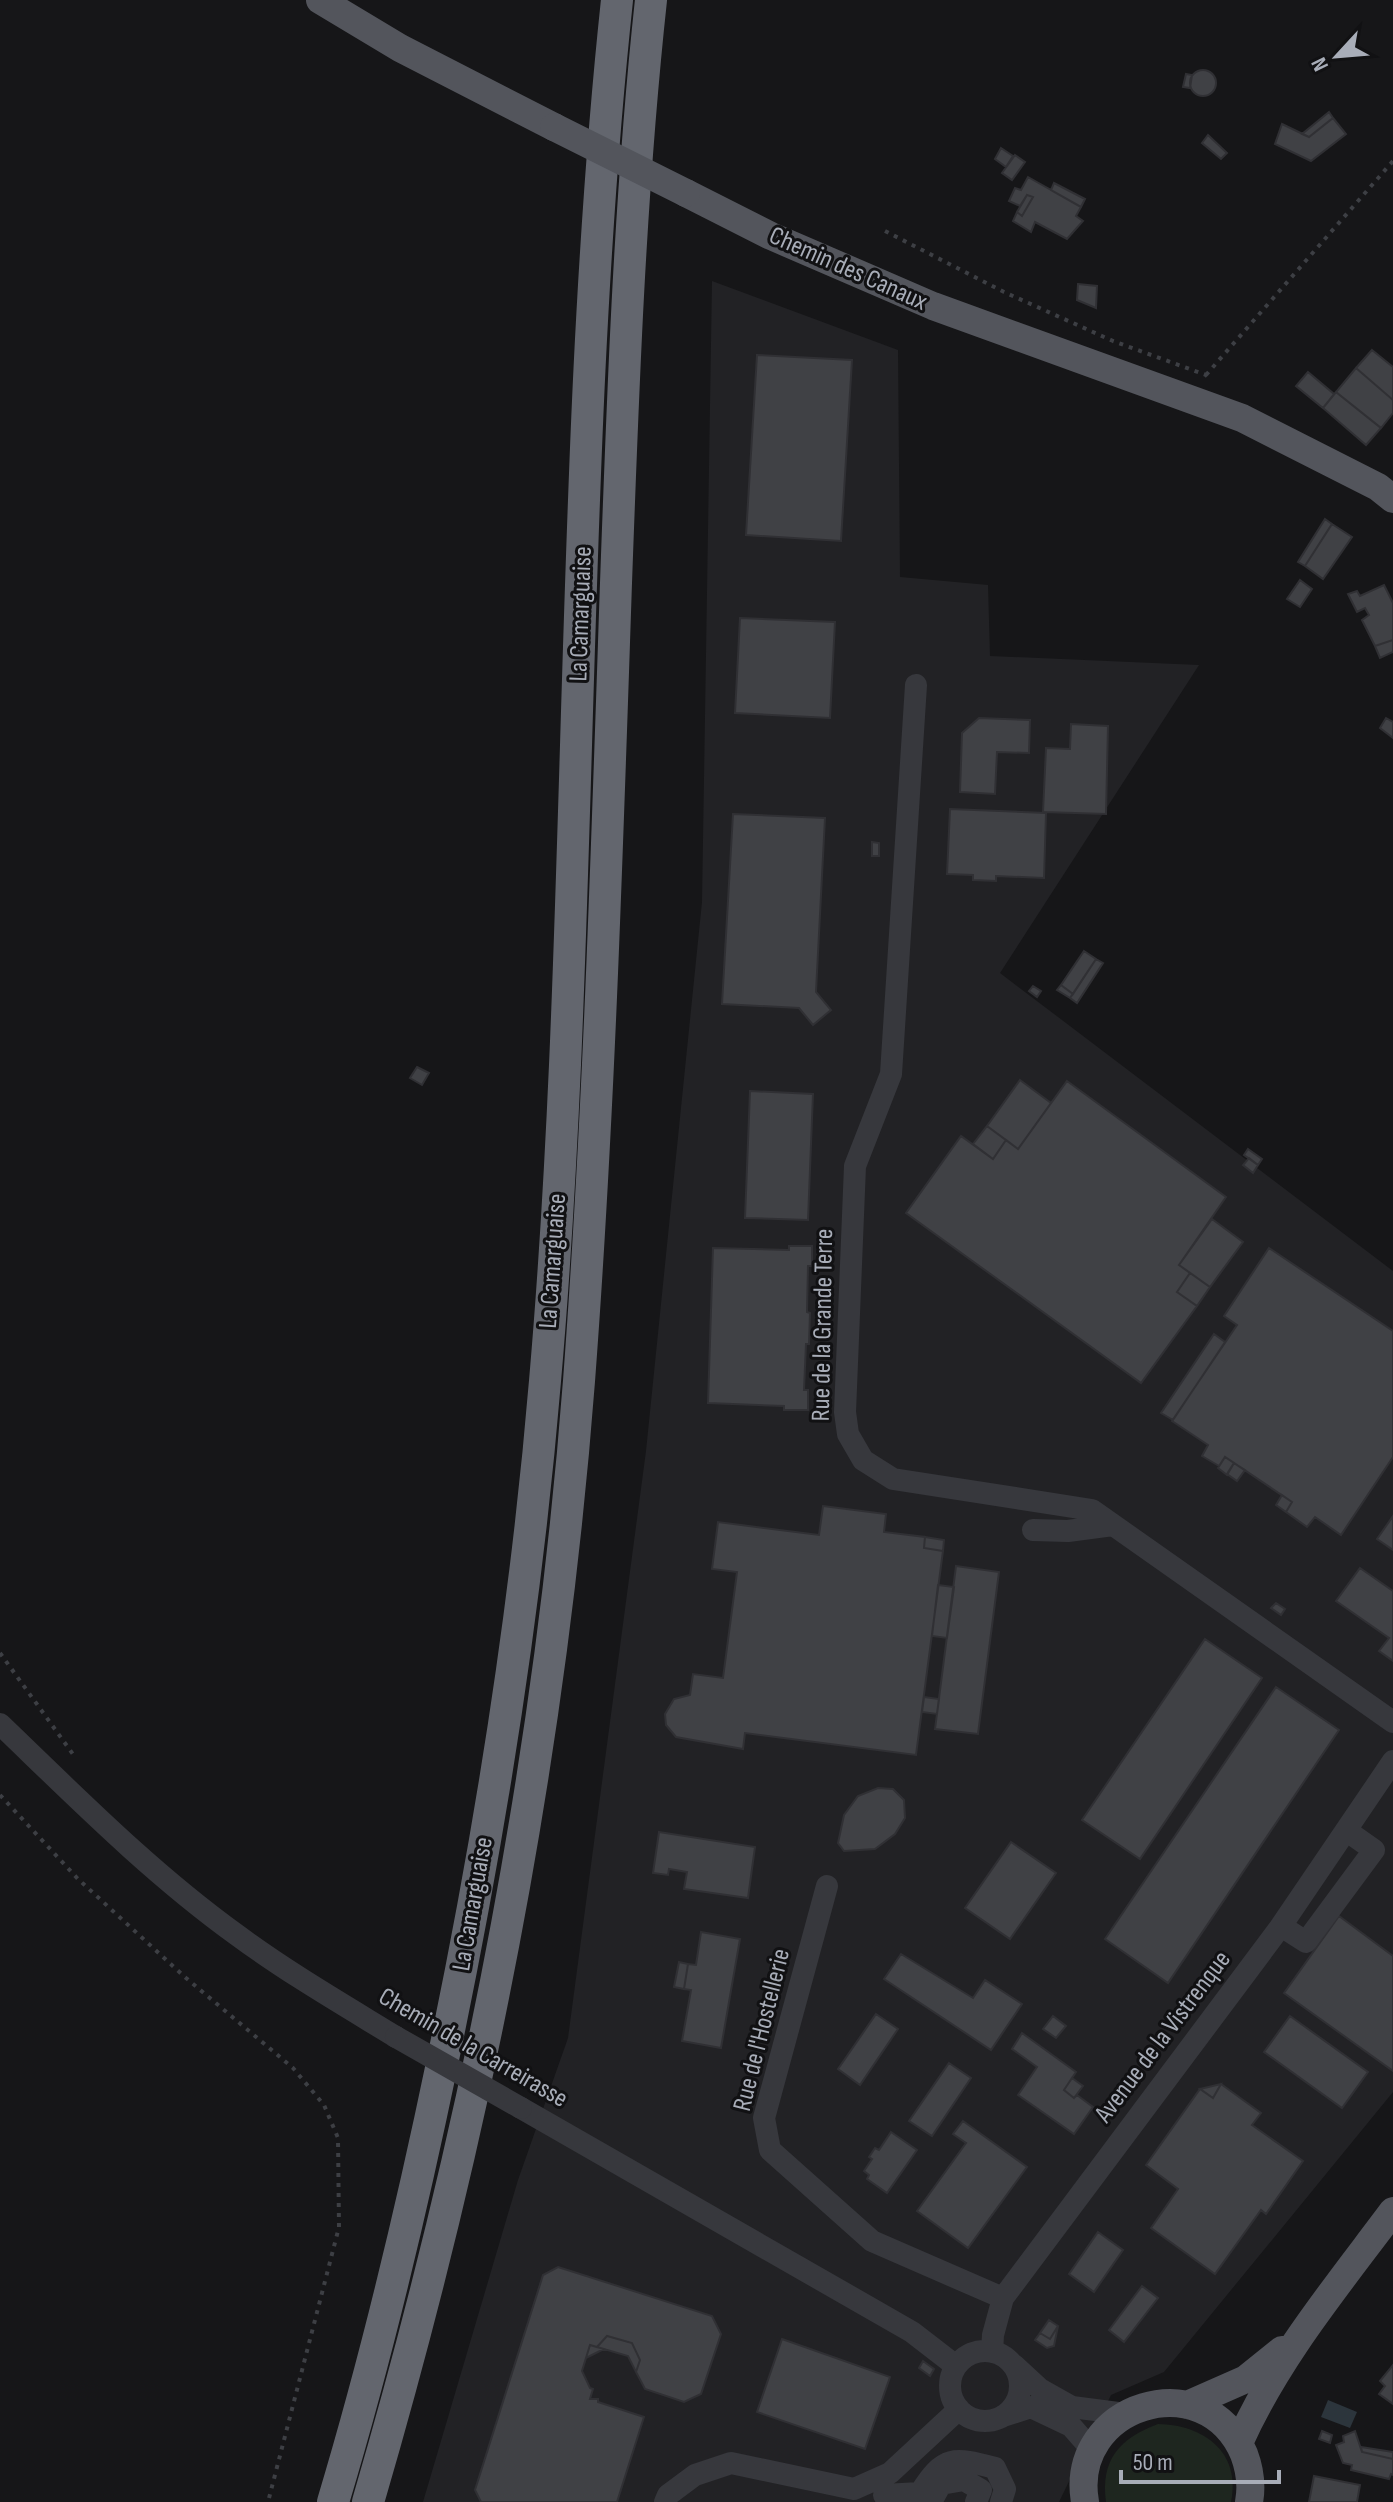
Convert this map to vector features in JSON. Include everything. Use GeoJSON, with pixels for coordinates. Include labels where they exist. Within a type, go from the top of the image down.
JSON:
{"type":"FeatureCollection","features":[{"type":"Feature","properties":{"kind":"highway","name":"La Camarguaise"},"geometry":{"type":"LineString","coordinates":[[333,2502],[389,2297],[419,2172],[464,1956],[499,1761],[524,1580],[545,1382],[561,1145],[590,381],[598,230],[617,0]]}},
{"type":"Feature","properties":{"kind":"highway","name":"La Camarguaise"},"geometry":{"type":"LineString","coordinates":[[368,2502],[419,2322],[450,2196],[499,1965],[533,1770],[559,1581],[578,1388],[595,1144],[631,238],[651,0]]}},
{"type":"Feature","properties":{"kind":"main road","name":"Chemin des Canaux"},"geometry":{"type":"LineString","coordinates":[[320,0],[400,48],[771,236],[933,306],[1242,418],[1378,487],[1393,499]]}},
{"type":"Feature","properties":{"kind":"main road"},"geometry":{"type":"LineString","coordinates":[[1239,2443],[1262,2395],[1301,2334],[1393,2211]]}},
{"type":"Feature","properties":{"kind":"main road"},"geometry":{"type":"LineString","coordinates":[[1187,2405],[1246,2379],[1301,2334]]}},
{"type":"Feature","properties":{"kind":"main road"},"geometry":{"type":"LineString","coordinates":[[1083,2499],[1085,2470],[1092,2450],[1106,2429],[1126,2414],[1156,2404],[1187,2405],[1208,2413],[1226,2426],[1239,2443],[1249,2467],[1249,2502]]}},
{"type":"Feature","properties":{"kind":"street","name":"Rue de la Grande Terre"},"geometry":{"type":"LineString","coordinates":[[916,685],[891,1074],[855,1166],[845,1412],[848,1434],[863,1460],[893,1479],[1092,1510],[1393,1722]]}},
{"type":"Feature","properties":{"kind":"street"},"geometry":{"type":"LineString","coordinates":[[1033,1530],[1068,1531],[1113,1525]]}},
{"type":"Feature","properties":{"kind":"street","name":"Chemin de la Carreirasse"},"geometry":{"type":"LineString","coordinates":[[0,1724],[188,1898],[289,1971],[396,2037],[912,2332],[956,2366]]}},
{"type":"Feature","properties":{"kind":"street","name":"Avenue de la Vistrenque"},"geometry":{"type":"LineString","coordinates":[[1002,2357],[993,2335],[1003,2298],[1281,1926],[1393,1761]]}},
{"type":"Feature","properties":{"kind":"street"},"geometry":{"type":"LineString","coordinates":[[1281,1926],[1306,1942],[1374,1850],[1347,1831]]}},
{"type":"Feature","properties":{"kind":"street","name":"Rue de l'Hostellerie"},"geometry":{"type":"LineString","coordinates":[[827,1886],[764,2118],[770,2150],[872,2241],[1003,2298]]}},
{"type":"Feature","properties":{"kind":"street"},"geometry":{"type":"LineString","coordinates":[[1092,2450],[1071,2426],[1031,2407],[984,2421],[975,2419],[959,2409],[952,2399],[950,2388],[956,2366],[972,2353],[1002,2357],[1040,2389],[1072,2407],[1126,2414]]}},
{"type":"Feature","properties":{"kind":"street"},"geometry":{"type":"LineString","coordinates":[[998,2418],[1008,2412],[1019,2394],[1020,2383],[1002,2357]]}},
{"type":"Feature","properties":{"kind":"street"},"geometry":{"type":"LineString","coordinates":[[884,2491],[890,2473],[959,2409]]}},
{"type":"Feature","properties":{"kind":"street"},"geometry":{"type":"LineString","coordinates":[[665,2502],[668,2495],[695,2475],[731,2463],[854,2489],[920,2493],[935,2469],[960,2459],[995,2468],[1005,2489],[1001,2502]]}},
{"type":"Feature","properties":{"kind":"street"},"geometry":{"type":"LineString","coordinates":[[931,2502],[941,2484],[964,2480],[981,2490],[976,2502]]}},
{"type":"Feature","properties":{"kind":"path"},"geometry":{"type":"LineString","coordinates":[[1206,375],[1393,161]]}},
{"type":"Feature","properties":{"kind":"path"},"geometry":{"type":"LineString","coordinates":[[885,231],[1004,292],[1113,341],[1206,375],[1217,385]]}},
{"type":"Feature","properties":{"kind":"path"},"geometry":{"type":"LineString","coordinates":[[0,1653],[75,1757]]}},
{"type":"Feature","properties":{"kind":"path"},"geometry":{"type":"LineString","coordinates":[[0,1795],[78,1879],[186,1978],[293,2068],[324,2105],[338,2138],[339,2227],[268,2502]]}},
{"type":"Feature","properties":{"kind":"shaded area"},"geometry":{"type":"Polygon","coordinates":[[[712,281],[898,350],[900,577],[988,585],[990,656],[1199,665],[1000,973],[1393,1271],[1393,2092],[1164,2372],[1111,2395],[1059,2502],[423,2502],[518,2180],[568,2038],[646,1451],[702,902],[712,281]]]}},
{"type":"Feature","properties":{"kind":"shaded area"},"geometry":{"type":"Polygon","coordinates":[[[1328,2400],[1357,2412],[1350,2428],[1321,2417],[1328,2400]]]}},
{"type":"Feature","properties":{"kind":"shaded area"},"geometry":{"type":"Polygon","coordinates":[[[1158,2424],[1190,2430],[1216,2445],[1230,2469],[1233,2484],[1231,2502],[1106,2502],[1106,2474],[1116,2452],[1133,2436],[1158,2424]]]}},
{"type":"Feature","properties":{"kind":"building"},"geometry":{"type":"Polygon","coordinates":[[[1203,70],[1213,73],[1216,83],[1213,93],[1203,96],[1193,93],[1190,83],[1193,73],[1203,70]]]}},
{"type":"Feature","properties":{"kind":"building"},"geometry":{"type":"Polygon","coordinates":[[[1186,74],[1192,75],[1190,88],[1183,87],[1186,74]]]}},
{"type":"Feature","properties":{"kind":"building"},"geometry":{"type":"Polygon","coordinates":[[[1329,112],[1333,118],[1309,137],[1302,134],[1329,112]]]}},
{"type":"Feature","properties":{"kind":"building"},"geometry":{"type":"Polygon","coordinates":[[[1333,118],[1346,134],[1311,161],[1275,144],[1282,124],[1309,137],[1333,118]]]}},
{"type":"Feature","properties":{"kind":"building"},"geometry":{"type":"Polygon","coordinates":[[[1208,135],[1227,153],[1221,159],[1202,143],[1208,135]]]}},
{"type":"Feature","properties":{"kind":"building"},"geometry":{"type":"Polygon","coordinates":[[[1001,148],[1013,156],[1006,167],[995,159],[1001,148]]]}},
{"type":"Feature","properties":{"kind":"building"},"geometry":{"type":"Polygon","coordinates":[[[1015,155],[1025,162],[1012,180],[1002,173],[1015,155]]]}},
{"type":"Feature","properties":{"kind":"building"},"geometry":{"type":"Polygon","coordinates":[[[1028,177],[1081,207],[1076,216],[1083,221],[1067,239],[1035,222],[1031,232],[1013,221],[1017,212],[1022,216],[1033,197],[1027,195],[1020,206],[1009,201],[1015,188],[1021,190],[1028,177]]]}},
{"type":"Feature","properties":{"kind":"building"},"geometry":{"type":"Polygon","coordinates":[[[1054,183],[1085,199],[1081,207],[1051,190],[1054,183]]]}},
{"type":"Feature","properties":{"kind":"building"},"geometry":{"type":"Polygon","coordinates":[[[1027,195],[1033,197],[1022,216],[1017,212],[1027,195]]]}},
{"type":"Feature","properties":{"kind":"building"},"geometry":{"type":"Polygon","coordinates":[[[1078,284],[1097,286],[1096,308],[1077,300],[1078,284]]]}},
{"type":"Feature","properties":{"kind":"building"},"geometry":{"type":"Polygon","coordinates":[[[1372,350],[1393,367],[1393,400],[1356,368],[1372,350]]]}},
{"type":"Feature","properties":{"kind":"building"},"geometry":{"type":"Polygon","coordinates":[[[757,355],[852,360],[841,541],[746,535],[757,355]]]}},
{"type":"Feature","properties":{"kind":"building"},"geometry":{"type":"Polygon","coordinates":[[[1356,368],[1393,400],[1393,413],[1381,428],[1336,392],[1356,368]]]}},
{"type":"Feature","properties":{"kind":"building"},"geometry":{"type":"Polygon","coordinates":[[[1308,372],[1334,394],[1323,408],[1296,386],[1308,372]]]}},
{"type":"Feature","properties":{"kind":"building"},"geometry":{"type":"Polygon","coordinates":[[[1336,392],[1381,428],[1366,445],[1323,408],[1336,392]]]}},
{"type":"Feature","properties":{"kind":"building"},"geometry":{"type":"Polygon","coordinates":[[[1325,519],[1332,524],[1305,566],[1298,562],[1325,519]]]}},
{"type":"Feature","properties":{"kind":"building"},"geometry":{"type":"Polygon","coordinates":[[[1332,524],[1352,537],[1323,579],[1305,566],[1332,524]]]}},
{"type":"Feature","properties":{"kind":"building"},"geometry":{"type":"Polygon","coordinates":[[[1300,580],[1312,589],[1300,607],[1287,599],[1300,580]]]}},
{"type":"Feature","properties":{"kind":"building"},"geometry":{"type":"Polygon","coordinates":[[[1384,585],[1393,603],[1393,640],[1375,646],[1362,620],[1369,615],[1365,608],[1357,612],[1348,594],[1357,591],[1360,596],[1384,585]]]}},
{"type":"Feature","properties":{"kind":"building"},"geometry":{"type":"Polygon","coordinates":[[[740,618],[835,622],[830,718],[735,713],[740,618]]]}},
{"type":"Feature","properties":{"kind":"building"},"geometry":{"type":"Polygon","coordinates":[[[1393,640],[1393,652],[1380,658],[1375,646],[1393,640]]]}},
{"type":"Feature","properties":{"kind":"building"},"geometry":{"type":"Polygon","coordinates":[[[979,718],[1030,720],[1029,753],[997,752],[995,794],[960,792],[962,733],[979,718]]]}},
{"type":"Feature","properties":{"kind":"building"},"geometry":{"type":"Polygon","coordinates":[[[1386,718],[1393,722],[1393,738],[1380,728],[1386,718]]]}},
{"type":"Feature","properties":{"kind":"building"},"geometry":{"type":"Polygon","coordinates":[[[1071,724],[1108,726],[1106,814],[1043,812],[1046,748],[1070,749],[1071,724]]]}},
{"type":"Feature","properties":{"kind":"building"},"geometry":{"type":"Polygon","coordinates":[[[950,809],[1046,813],[1044,878],[996,876],[996,881],[973,880],[973,875],[947,874],[950,809]]]}},
{"type":"Feature","properties":{"kind":"building"},"geometry":{"type":"Polygon","coordinates":[[[733,814],[825,818],[816,992],[831,1010],[813,1025],[799,1008],[722,1004],[733,814]]]}},
{"type":"Feature","properties":{"kind":"building"},"geometry":{"type":"Polygon","coordinates":[[[872,842],[879,843],[879,856],[872,856],[872,842]]]}},
{"type":"Feature","properties":{"kind":"building"},"geometry":{"type":"Polygon","coordinates":[[[1084,951],[1096,959],[1073,994],[1061,985],[1084,951]]]}},
{"type":"Feature","properties":{"kind":"building"},"geometry":{"type":"Polygon","coordinates":[[[1096,959],[1103,963],[1077,1003],[1070,998],[1096,959]]]}},
{"type":"Feature","properties":{"kind":"building"},"geometry":{"type":"Polygon","coordinates":[[[1061,985],[1073,994],[1070,998],[1057,990],[1061,985]]]}},
{"type":"Feature","properties":{"kind":"building"},"geometry":{"type":"Polygon","coordinates":[[[1033,986],[1041,991],[1037,997],[1029,991],[1033,986]]]}},
{"type":"Feature","properties":{"kind":"building"},"geometry":{"type":"Polygon","coordinates":[[[417,1067],[429,1073],[422,1085],[410,1078],[417,1067]]]}},
{"type":"Feature","properties":{"kind":"building"},"geometry":{"type":"Polygon","coordinates":[[[1020,1080],[1051,1103],[1018,1149],[987,1126],[1020,1080]]]}},
{"type":"Feature","properties":{"kind":"building"},"geometry":{"type":"Polygon","coordinates":[[[1067,1081],[1226,1197],[1179,1265],[1190,1273],[1177,1292],[1197,1306],[1141,1383],[906,1213],[961,1136],[993,1159],[1006,1140],[1018,1149],[1067,1081]]]}},
{"type":"Feature","properties":{"kind":"building"},"geometry":{"type":"Polygon","coordinates":[[[750,1091],[813,1094],[808,1220],[745,1218],[750,1091]]]}},
{"type":"Feature","properties":{"kind":"building"},"geometry":{"type":"Polygon","coordinates":[[[987,1126],[1006,1140],[993,1159],[973,1144],[987,1126]]]}},
{"type":"Feature","properties":{"kind":"building"},"geometry":{"type":"Polygon","coordinates":[[[1248,1149],[1262,1159],[1258,1165],[1244,1155],[1248,1149]]]}},
{"type":"Feature","properties":{"kind":"building"},"geometry":{"type":"Polygon","coordinates":[[[1249,1158],[1258,1165],[1253,1173],[1243,1165],[1249,1158]]]}},
{"type":"Feature","properties":{"kind":"building"},"geometry":{"type":"Polygon","coordinates":[[[1212,1219],[1243,1242],[1210,1287],[1179,1265],[1212,1219]]]}},
{"type":"Feature","properties":{"kind":"building"},"geometry":{"type":"Polygon","coordinates":[[[789,1246],[812,1246],[812,1266],[808,1266],[809,1344],[806,1344],[804,1390],[808,1390],[808,1410],[708,1403],[713,1248],[789,1250],[789,1246]]]}},
{"type":"Feature","properties":{"kind":"building"},"geometry":{"type":"Polygon","coordinates":[[[1269,1248],[1393,1331],[1393,1457],[1341,1535],[1315,1517],[1307,1527],[1286,1512],[1292,1502],[1225,1457],[1219,1466],[1202,1456],[1208,1445],[1172,1421],[1237,1325],[1224,1316],[1269,1248]]]}},
{"type":"Feature","properties":{"kind":"building"},"geometry":{"type":"Polygon","coordinates":[[[1190,1273],[1210,1287],[1197,1306],[1177,1292],[1190,1273]]]}},
{"type":"Feature","properties":{"kind":"building"},"geometry":{"type":"Polygon","coordinates":[[[1214,1334],[1225,1342],[1173,1420],[1161,1413],[1214,1334]]]}},
{"type":"Feature","properties":{"kind":"building"},"geometry":{"type":"Polygon","coordinates":[[[1225,1457],[1234,1463],[1227,1475],[1218,1468],[1225,1457]]]}},
{"type":"Feature","properties":{"kind":"building"},"geometry":{"type":"Polygon","coordinates":[[[1234,1463],[1245,1470],[1237,1481],[1227,1474],[1234,1463]]]}},
{"type":"Feature","properties":{"kind":"building"},"geometry":{"type":"Polygon","coordinates":[[[1282,1495],[1292,1502],[1286,1512],[1276,1505],[1282,1495]]]}},
{"type":"Feature","properties":{"kind":"building"},"geometry":{"type":"Polygon","coordinates":[[[823,1506],[886,1514],[884,1532],[925,1537],[924,1548],[943,1551],[916,1755],[745,1733],[743,1749],[676,1737],[666,1725],[665,1714],[674,1699],[690,1695],[693,1674],[723,1678],[737,1572],[712,1569],[718,1522],[819,1535],[823,1506]]]}},
{"type":"Feature","properties":{"kind":"building"},"geometry":{"type":"Polygon","coordinates":[[[1393,1516],[1393,1550],[1377,1539],[1393,1516]]]}},
{"type":"Feature","properties":{"kind":"building"},"geometry":{"type":"Polygon","coordinates":[[[925,1537],[944,1540],[943,1551],[924,1548],[925,1537]]]}},
{"type":"Feature","properties":{"kind":"building"},"geometry":{"type":"Polygon","coordinates":[[[956,1566],[999,1572],[978,1734],[935,1729],[956,1566]]]}},
{"type":"Feature","properties":{"kind":"building"},"geometry":{"type":"Polygon","coordinates":[[[1360,1568],[1393,1591],[1393,1661],[1379,1651],[1389,1638],[1336,1601],[1360,1568]]]}},
{"type":"Feature","properties":{"kind":"building"},"geometry":{"type":"Polygon","coordinates":[[[938,1585],[954,1587],[947,1638],[932,1636],[938,1585]]]}},
{"type":"Feature","properties":{"kind":"building"},"geometry":{"type":"Polygon","coordinates":[[[1276,1603],[1285,1609],[1281,1615],[1271,1608],[1276,1603]]]}},
{"type":"Feature","properties":{"kind":"building"},"geometry":{"type":"Polygon","coordinates":[[[1205,1639],[1262,1678],[1140,1859],[1082,1820],[1205,1639]]]}},
{"type":"Feature","properties":{"kind":"building"},"geometry":{"type":"Polygon","coordinates":[[[1276,1687],[1339,1730],[1168,1983],[1105,1939],[1276,1687]]]}},
{"type":"Feature","properties":{"kind":"building"},"geometry":{"type":"Polygon","coordinates":[[[924,1697],[939,1699],[937,1714],[922,1712],[924,1697]]]}},
{"type":"Feature","properties":{"kind":"building"},"geometry":{"type":"Polygon","coordinates":[[[878,1788],[893,1789],[904,1800],[905,1818],[895,1834],[875,1849],[844,1851],[838,1843],[844,1815],[858,1796],[878,1788]]]}},
{"type":"Feature","properties":{"kind":"building"},"geometry":{"type":"Polygon","coordinates":[[[659,1832],[755,1847],[748,1898],[684,1889],[687,1872],[669,1869],[668,1875],[653,1873],[659,1832]]]}},
{"type":"Feature","properties":{"kind":"building"},"geometry":{"type":"Polygon","coordinates":[[[1011,1842],[1056,1873],[1010,1939],[965,1908],[1011,1842]]]}},
{"type":"Feature","properties":{"kind":"building"},"geometry":{"type":"Polygon","coordinates":[[[1339,1916],[1393,1956],[1393,2071],[1284,1993],[1339,1916]]]}},
{"type":"Feature","properties":{"kind":"building"},"geometry":{"type":"Polygon","coordinates":[[[701,1932],[740,1939],[721,2048],[682,2041],[691,1990],[684,1989],[688,1964],[696,1965],[701,1932]]]}},
{"type":"Feature","properties":{"kind":"building"},"geometry":{"type":"Polygon","coordinates":[[[901,1954],[973,1998],[985,1980],[1022,2004],[991,2050],[884,1979],[901,1954]]]}},
{"type":"Feature","properties":{"kind":"building"},"geometry":{"type":"Polygon","coordinates":[[[679,1962],[688,1964],[684,1989],[674,1987],[679,1962]]]}},
{"type":"Feature","properties":{"kind":"building"},"geometry":{"type":"Polygon","coordinates":[[[876,2014],[898,2029],[860,2085],[838,2069],[876,2014]]]}},
{"type":"Feature","properties":{"kind":"building"},"geometry":{"type":"Polygon","coordinates":[[[1053,2016],[1066,2026],[1056,2038],[1043,2029],[1053,2016]]]}},
{"type":"Feature","properties":{"kind":"building"},"geometry":{"type":"Polygon","coordinates":[[[1290,2016],[1368,2072],[1342,2108],[1264,2052],[1290,2016]]]}},
{"type":"Feature","properties":{"kind":"building"},"geometry":{"type":"Polygon","coordinates":[[[1022,2033],[1076,2072],[1064,2090],[1093,2107],[1074,2134],[1018,2095],[1037,2067],[1012,2049],[1022,2033]]]}},
{"type":"Feature","properties":{"kind":"building"},"geometry":{"type":"Polygon","coordinates":[[[949,2063],[971,2078],[932,2136],[909,2121],[949,2063]]]}},
{"type":"Feature","properties":{"kind":"building"},"geometry":{"type":"Polygon","coordinates":[[[1072,2078],[1083,2086],[1074,2098],[1064,2090],[1072,2078]]]}},
{"type":"Feature","properties":{"kind":"building"},"geometry":{"type":"Polygon","coordinates":[[[1221,2084],[1261,2113],[1252,2125],[1303,2161],[1266,2214],[1261,2210],[1215,2274],[1151,2228],[1178,2189],[1146,2165],[1200,2089],[1213,2098],[1221,2084]]]}},
{"type":"Feature","properties":{"kind":"building"},"geometry":{"type":"Polygon","coordinates":[[[1221,2084],[1213,2098],[1200,2089],[1221,2084]]]}},
{"type":"Feature","properties":{"kind":"building"},"geometry":{"type":"Polygon","coordinates":[[[963,2121],[1027,2167],[968,2248],[917,2211],[966,2143],[953,2134],[963,2121]]]}},
{"type":"Feature","properties":{"kind":"building"},"geometry":{"type":"Polygon","coordinates":[[[891,2132],[917,2150],[887,2193],[867,2179],[869,2175],[864,2171],[875,2148],[879,2150],[891,2132]]]}},
{"type":"Feature","properties":{"kind":"building"},"geometry":{"type":"Polygon","coordinates":[[[1098,2232],[1123,2250],[1094,2292],[1069,2274],[1098,2232]]]}},
{"type":"Feature","properties":{"kind":"building"},"geometry":{"type":"Polygon","coordinates":[[[558,2267],[712,2316],[721,2334],[701,2394],[684,2402],[645,2389],[636,2372],[640,2360],[632,2343],[607,2336],[597,2347],[590,2345],[582,2371],[593,2389],[590,2399],[598,2399],[598,2402],[644,2417],[617,2502],[481,2502],[475,2490],[543,2275],[558,2267]]]}},
{"type":"Feature","properties":{"kind":"building"},"geometry":{"type":"Polygon","coordinates":[[[1142,2286],[1158,2298],[1124,2342],[1109,2330],[1142,2286]]]}},
{"type":"Feature","properties":{"kind":"building"},"geometry":{"type":"Polygon","coordinates":[[[1049,2320],[1058,2326],[1050,2339],[1040,2333],[1049,2320]]]}},
{"type":"Feature","properties":{"kind":"building"},"geometry":{"type":"Polygon","coordinates":[[[1058,2326],[1054,2346],[1047,2348],[1035,2340],[1040,2333],[1050,2339],[1058,2326]]]}},
{"type":"Feature","properties":{"kind":"building"},"geometry":{"type":"Polygon","coordinates":[[[607,2336],[632,2343],[640,2360],[636,2372],[628,2356],[597,2347],[607,2336]]]}},
{"type":"Feature","properties":{"kind":"building"},"geometry":{"type":"Polygon","coordinates":[[[782,2339],[890,2377],[865,2449],[757,2412],[782,2339]]]}},
{"type":"Feature","properties":{"kind":"building"},"geometry":{"type":"Polygon","coordinates":[[[590,2345],[604,2349],[586,2358],[590,2345]]]}},
{"type":"Feature","properties":{"kind":"building"},"geometry":{"type":"Polygon","coordinates":[[[923,2361],[934,2369],[930,2376],[919,2368],[923,2361]]]}},
{"type":"Feature","properties":{"kind":"building"},"geometry":{"type":"Polygon","coordinates":[[[1393,2365],[1393,2404],[1379,2394],[1385,2386],[1380,2381],[1393,2365]]]}},
{"type":"Feature","properties":{"kind":"building"},"geometry":{"type":"Polygon","coordinates":[[[1322,2431],[1332,2435],[1330,2443],[1319,2439],[1322,2431]]]}},
{"type":"Feature","properties":{"kind":"building"},"geometry":{"type":"Polygon","coordinates":[[[1355,2431],[1362,2452],[1393,2459],[1393,2475],[1389,2479],[1351,2470],[1352,2465],[1343,2463],[1336,2445],[1344,2442],[1343,2436],[1355,2431]]]}},
{"type":"Feature","properties":{"kind":"building"},"geometry":{"type":"Polygon","coordinates":[[[1361,2447],[1393,2452],[1393,2459],[1362,2452],[1361,2447]]]}},
{"type":"Feature","properties":{"kind":"building"},"geometry":{"type":"Polygon","coordinates":[[[1314,2476],[1360,2485],[1357,2502],[1309,2502],[1314,2476]]]}}]}
